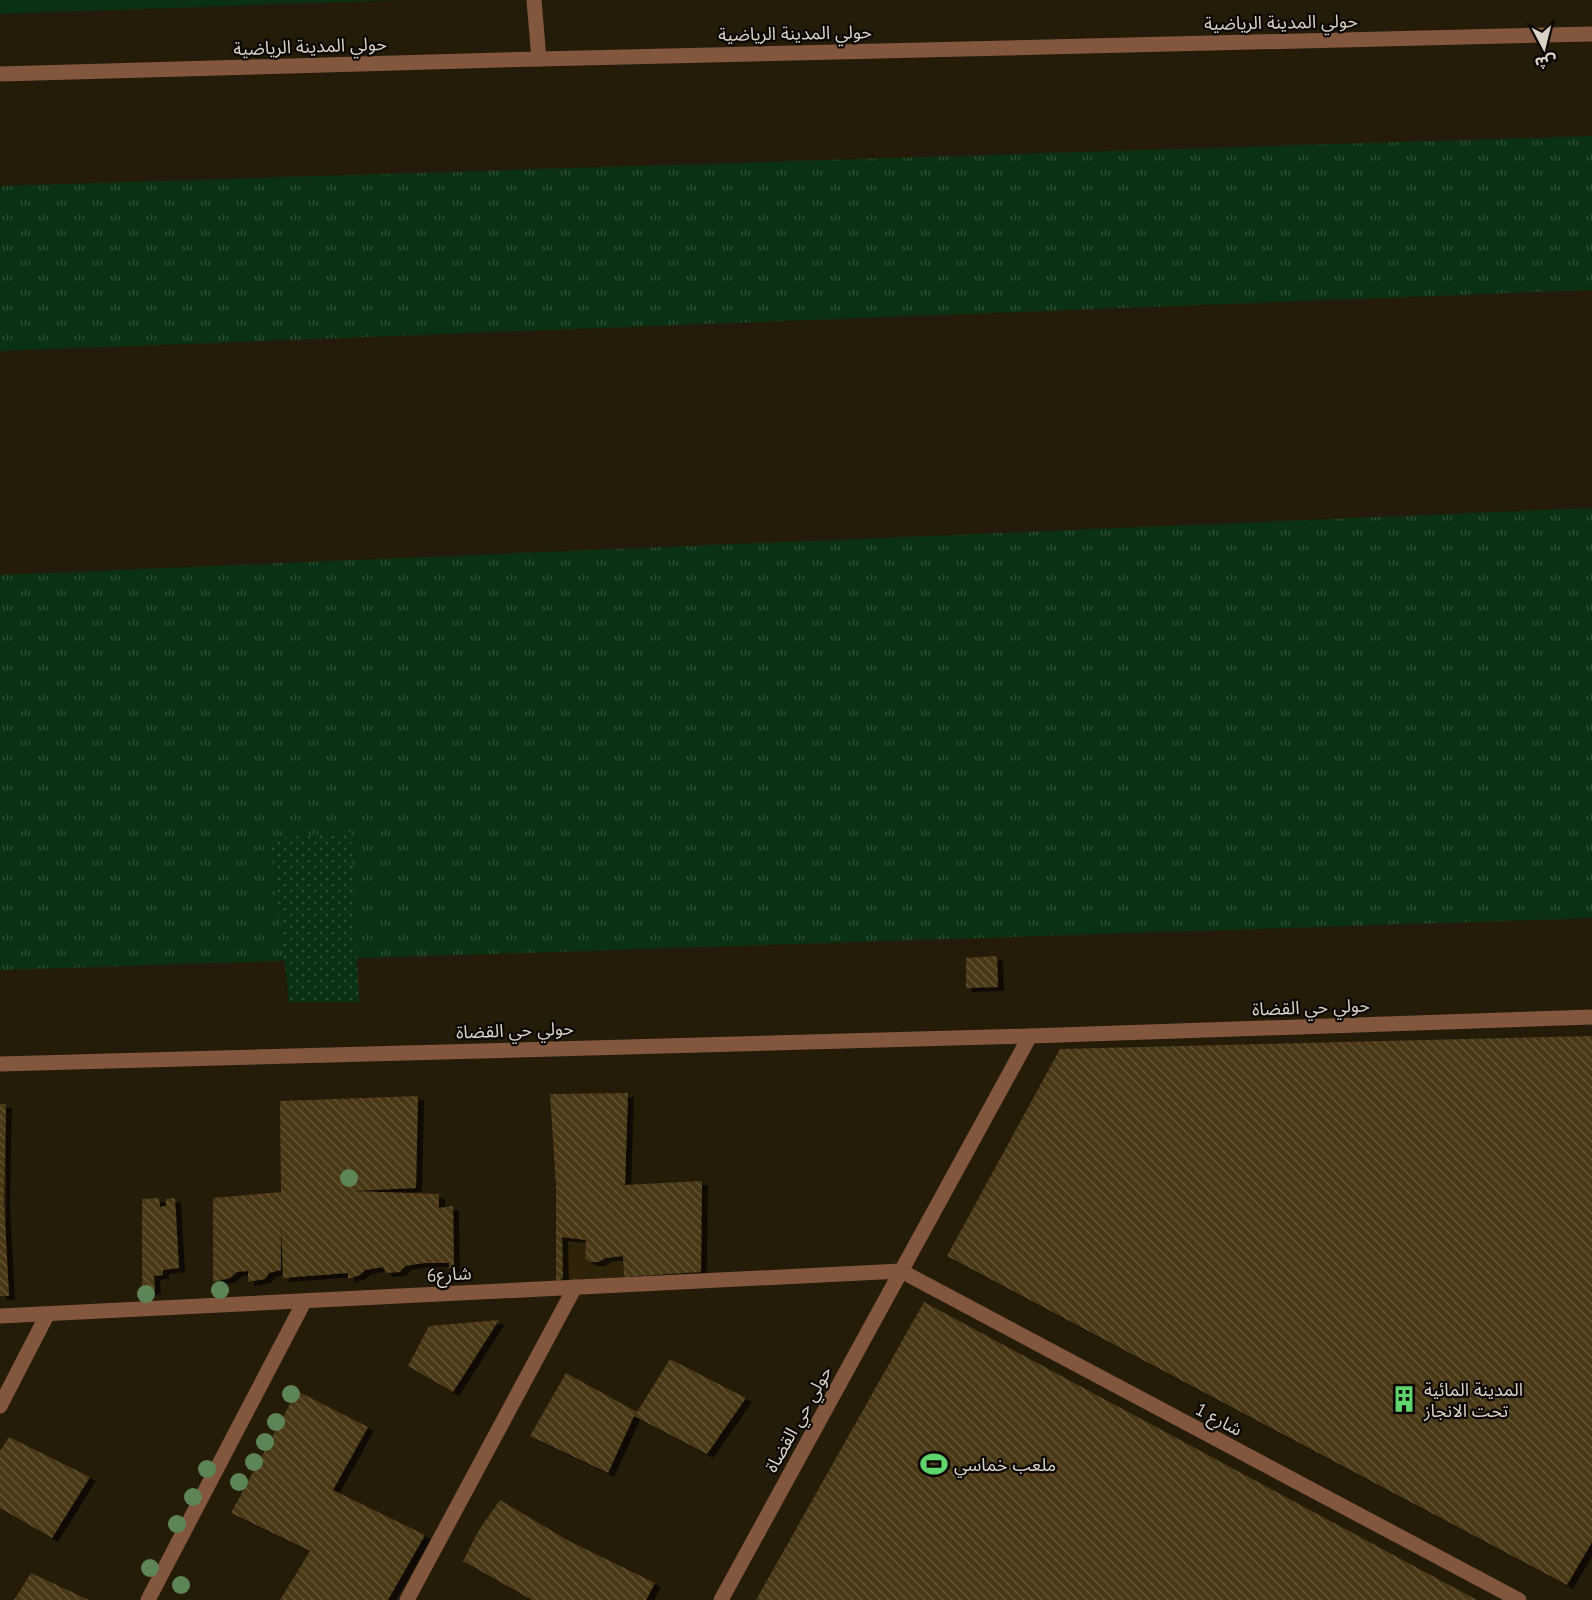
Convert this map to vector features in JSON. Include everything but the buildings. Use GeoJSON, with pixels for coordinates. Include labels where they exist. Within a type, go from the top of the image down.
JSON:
{"type":"FeatureCollection","features":[{"type":"Feature","properties":{"kind":"street"},"geometry":{"type":"LineString","coordinates":[[534,0],[539,59]]}},
{"type":"Feature","properties":{"kind":"street","name":"حولي المدينة الرياضية"},"geometry":{"type":"LineString","coordinates":[[0,74],[1592,34]]}},
{"type":"Feature","properties":{"kind":"street","name":"حولي حي القضاة"},"geometry":{"type":"LineString","coordinates":[[0,1064],[1030,1036],[1592,1017]]}},
{"type":"Feature","properties":{"kind":"street","name":"حولي حي القضاة"},"geometry":{"type":"LineString","coordinates":[[721,1600],[1030,1036]]}},
{"type":"Feature","properties":{"kind":"street","name":"شارع6"},"geometry":{"type":"LineString","coordinates":[[0,1316],[901,1272]]}},
{"type":"Feature","properties":{"kind":"street","name":"شارع 1"},"geometry":{"type":"LineString","coordinates":[[901,1272],[1519,1600]]}},
{"type":"Feature","properties":{"kind":"street"},"geometry":{"type":"LineString","coordinates":[[407,1600],[575,1287]]}},
{"type":"Feature","properties":{"kind":"street"},"geometry":{"type":"LineString","coordinates":[[148,1600],[304,1302]]}},
{"type":"Feature","properties":{"kind":"street"},"geometry":{"type":"LineString","coordinates":[[0,1406],[47,1315]]}},
{"type":"Feature","properties":{"kind":"shaded area"},"geometry":{"type":"Polygon","coordinates":[[[562,1237],[586,1240],[585,1259],[591,1262],[623,1256],[624,1277],[563,1281],[562,1237]]]}},
{"type":"Feature","properties":{"kind":"green space"},"geometry":{"type":"Polygon","coordinates":[[[0,0],[400,0],[0,14],[0,0]]]}},
{"type":"Feature","properties":{"kind":"green space"},"geometry":{"type":"Polygon","coordinates":[[[1592,136],[1592,290],[0,351],[0,186],[1592,136]]]}},
{"type":"Feature","properties":{"kind":"green space"},"geometry":{"type":"Polygon","coordinates":[[[1592,508],[1592,918],[0,970],[0,575],[1592,508]]]}},
{"type":"Feature","properties":{"kind":"green space"},"geometry":{"type":"Polygon","coordinates":[[[351,831],[359,1002],[289,1002],[271,839],[351,831]]]}},
{"type":"Feature","properties":{"kind":"place","name":"المدينة المائية تحت الانجاز"},"geometry":{"type":"Point","coordinates":[1404,1399]}},
{"type":"Feature","properties":{"kind":"place","name":"ملعب خماسي"},"geometry":{"type":"Point","coordinates":[934,1464]}}]}
